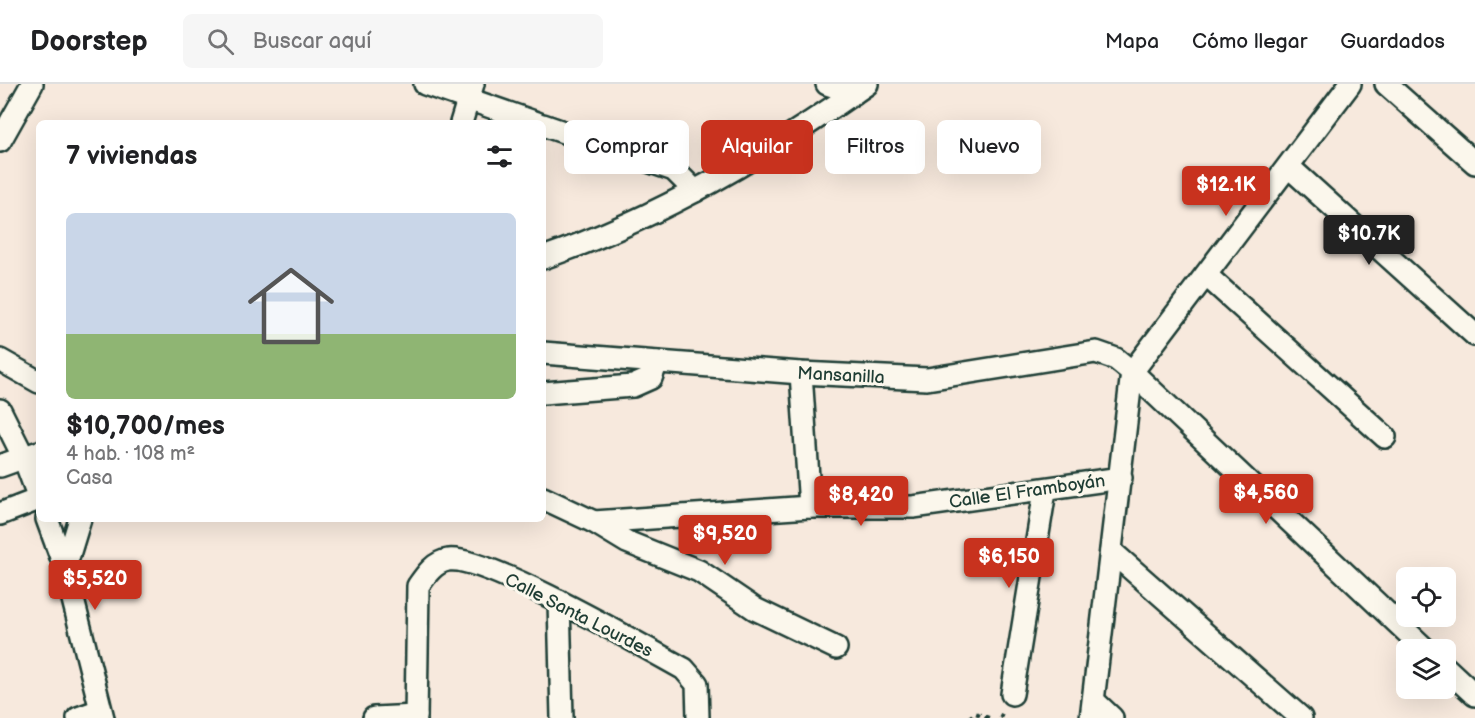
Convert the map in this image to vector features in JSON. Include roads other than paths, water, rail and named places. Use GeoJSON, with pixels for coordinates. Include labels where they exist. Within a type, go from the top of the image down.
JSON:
{"type":"FeatureCollection","features":[{"type":"Feature","properties":{"kind":"street"},"geometry":{"type":"LineString","coordinates":[[0,141],[32,84]]}},
{"type":"Feature","properties":{"kind":"street"},"geometry":{"type":"LineString","coordinates":[[425,84],[470,92],[531,120]]}},
{"type":"Feature","properties":{"kind":"street"},"geometry":{"type":"LineString","coordinates":[[827,84],[860,89]]}},
{"type":"Feature","properties":{"kind":"street"},"geometry":{"type":"LineString","coordinates":[[1112,718],[1093,710],[1132,372],[1350,84]]}},
{"type":"Feature","properties":{"kind":"street"},"geometry":{"type":"LineString","coordinates":[[1386,84],[1475,163]]}},
{"type":"Feature","properties":{"kind":"street"},"geometry":{"type":"LineString","coordinates":[[546,257],[581,245],[695,191],[777,144],[860,89]]}},
{"type":"Feature","properties":{"kind":"street"},"geometry":{"type":"LineString","coordinates":[[462,120],[470,92]]}},
{"type":"Feature","properties":{"kind":"street"},"geometry":{"type":"LineString","coordinates":[[546,126],[674,170],[695,191]]}},
{"type":"Feature","properties":{"kind":"street"},"geometry":{"type":"LineString","coordinates":[[1289,167],[1475,335]]}},
{"type":"Feature","properties":{"kind":"street"},"geometry":{"type":"LineString","coordinates":[[1206,275],[1385,436]]}},
{"type":"Feature","properties":{"kind":"street","name":"Mansanilla"},"geometry":{"type":"LineString","coordinates":[[546,354],[801,373],[927,379],[1096,352],[1116,359],[1132,372],[1414,639]]}},
{"type":"Feature","properties":{"kind":"street"},"geometry":{"type":"LineString","coordinates":[[0,360],[36,380]]}},
{"type":"Feature","properties":{"kind":"street"},"geometry":{"type":"LineString","coordinates":[[546,393],[633,386],[651,378],[657,362]]}},
{"type":"Feature","properties":{"kind":"street"},"geometry":{"type":"LineString","coordinates":[[801,373],[810,507]]}},
{"type":"Feature","properties":{"kind":"street"},"geometry":{"type":"LineString","coordinates":[[0,410],[32,455],[36,480]]}},
{"type":"Feature","properties":{"kind":"street"},"geometry":{"type":"LineString","coordinates":[[0,466],[32,455]]}},
{"type":"Feature","properties":{"kind":"street","name":"Calle El Framboyán"},"geometry":{"type":"LineString","coordinates":[[546,499],[594,522],[810,507],[913,507],[1045,491],[1121,478]]}},
{"type":"Feature","properties":{"kind":"street"},"geometry":{"type":"LineString","coordinates":[[1012,694],[1045,491]]}},
{"type":"Feature","properties":{"kind":"street"},"geometry":{"type":"LineString","coordinates":[[0,514],[36,500]]}},
{"type":"Feature","properties":{"kind":"street"},"geometry":{"type":"LineString","coordinates":[[48,522],[65,568],[101,714],[78,718]]}},
{"type":"Feature","properties":{"kind":"street"},"geometry":{"type":"LineString","coordinates":[[65,568],[79,522]]}},
{"type":"Feature","properties":{"kind":"street"},"geometry":{"type":"LineString","coordinates":[[594,522],[627,542],[699,571],[755,609],[836,648]]}},
{"type":"Feature","properties":{"kind":"street"},"geometry":{"type":"LineString","coordinates":[[1111,551],[1301,718]]}},
{"type":"Feature","properties":{"kind":"street","name":"Calle Santa Lourdes"},"geometry":{"type":"LineString","coordinates":[[416,717],[417,586],[429,571],[446,560],[465,561],[559,601],[684,669],[697,684],[698,718]]}},
{"type":"Feature","properties":{"kind":"street"},"geometry":{"type":"LineString","coordinates":[[559,601],[562,718]]}},
{"type":"Feature","properties":{"kind":"street"},"geometry":{"type":"LineString","coordinates":[[1456,677],[1475,695]]}},
{"type":"Feature","properties":{"kind":"street"},"geometry":{"type":"LineString","coordinates":[[374,718],[416,717]]}}]}
